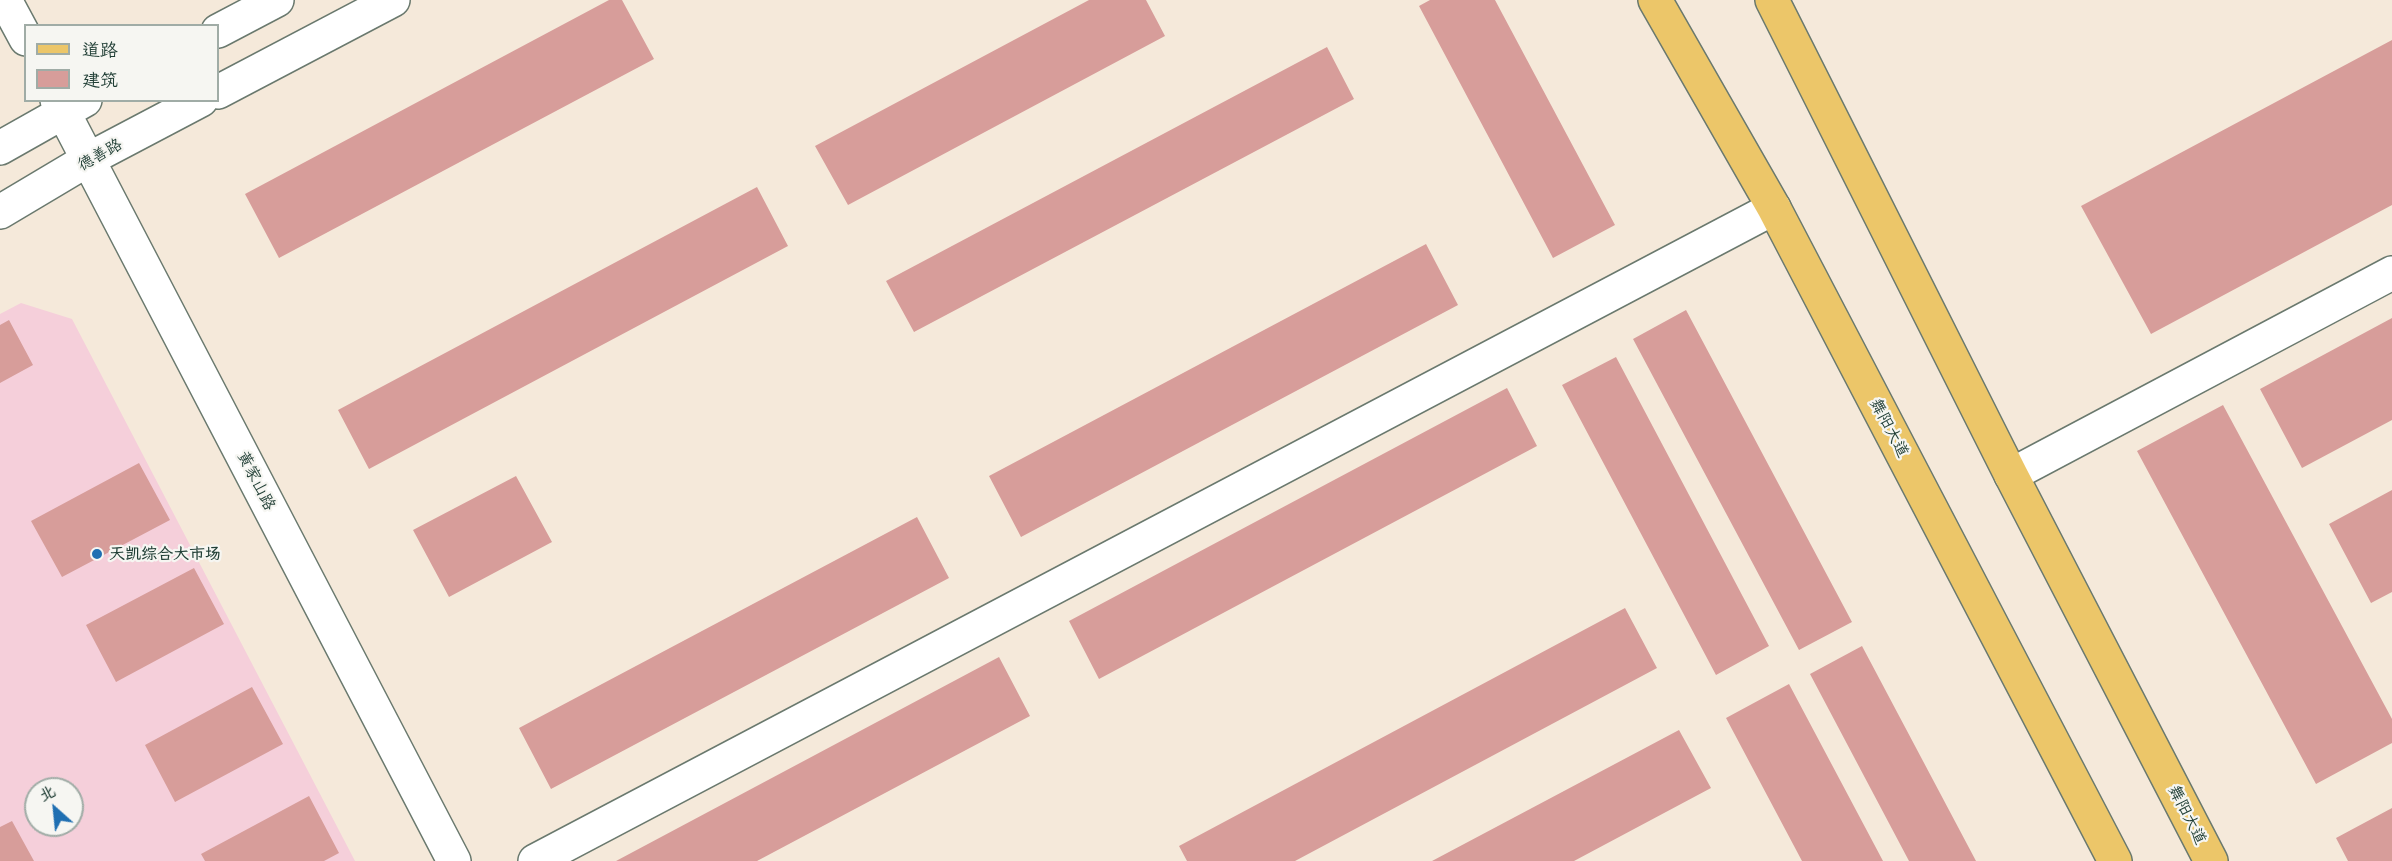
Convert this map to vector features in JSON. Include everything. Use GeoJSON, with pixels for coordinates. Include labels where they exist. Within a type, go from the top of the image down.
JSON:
{"type":"FeatureCollection","features":[{"type":"Feature","properties":{"kind":"main road","name":"舞阳大道"},"geometry":{"type":"LineString","coordinates":[[1655,0],[1774,208],[2115,861]]}},
{"type":"Feature","properties":{"kind":"main road","name":"舞阳大道"},"geometry":{"type":"LineString","coordinates":[[1772,0],[2011,475],[2211,861]]}},
{"type":"Feature","properties":{"kind":"street"},"geometry":{"type":"LineString","coordinates":[[5,0],[24,35]]}},
{"type":"Feature","properties":{"kind":"street"},"geometry":{"type":"LineString","coordinates":[[219,30],[277,0]]}},
{"type":"Feature","properties":{"kind":"street"},"geometry":{"type":"LineString","coordinates":[[219,91],[393,0]]}},
{"type":"Feature","properties":{"kind":"street","name":"德善路"},"geometry":{"type":"LineString","coordinates":[[0,212],[89,159],[197,102]]}},
{"type":"Feature","properties":{"kind":"street"},"geometry":{"type":"LineString","coordinates":[[0,148],[69,104]]}},
{"type":"Feature","properties":{"kind":"street","name":"黄家山路"},"geometry":{"type":"LineString","coordinates":[[69,104],[89,159],[454,861]]}},
{"type":"Feature","properties":{"kind":"street"},"geometry":{"type":"LineString","coordinates":[[535,861],[1774,208]]}},
{"type":"Feature","properties":{"kind":"street"},"geometry":{"type":"LineString","coordinates":[[2011,475],[2392,273]]}},
{"type":"Feature","properties":{"kind":"shaded area","name":"天凯综合大市场"},"geometry":{"type":"Polygon","coordinates":[[[21,303],[72,319],[355,861],[0,861],[0,314],[21,303]]]}},
{"type":"Feature","properties":{"kind":"building"},"geometry":{"type":"Polygon","coordinates":[[[609,0],[622,0],[654,59],[279,258],[245,194],[609,0]]]}},
{"type":"Feature","properties":{"kind":"building"},"geometry":{"type":"Polygon","coordinates":[[[1089,0],[1146,0],[1165,36],[848,205],[815,146],[1089,0]]]}},
{"type":"Feature","properties":{"kind":"building"},"geometry":{"type":"Polygon","coordinates":[[[1430,0],[1495,0],[1615,225],[1553,258],[1419,6],[1430,0]]]}},
{"type":"Feature","properties":{"kind":"building"},"geometry":{"type":"Polygon","coordinates":[[[2392,40],[2392,205],[2151,334],[2081,206],[2392,40]]]}},
{"type":"Feature","properties":{"kind":"building"},"geometry":{"type":"Polygon","coordinates":[[[1327,47],[1354,99],[914,332],[886,281],[1327,47]]]}},
{"type":"Feature","properties":{"kind":"building"},"geometry":{"type":"Polygon","coordinates":[[[757,187],[788,246],[369,469],[338,410],[757,187]]]}},
{"type":"Feature","properties":{"kind":"building"},"geometry":{"type":"Polygon","coordinates":[[[1426,244],[1458,305],[1021,537],[989,476],[1426,244]]]}},
{"type":"Feature","properties":{"kind":"building"},"geometry":{"type":"Polygon","coordinates":[[[1686,310],[1852,622],[1799,650],[1633,339],[1686,310]]]}},
{"type":"Feature","properties":{"kind":"building"},"geometry":{"type":"Polygon","coordinates":[[[2392,318],[2392,420],[2302,468],[2260,389],[2392,318]]]}},
{"type":"Feature","properties":{"kind":"building"},"geometry":{"type":"Polygon","coordinates":[[[9,320],[33,365],[0,383],[0,325],[9,320]]]}},
{"type":"Feature","properties":{"kind":"building"},"geometry":{"type":"Polygon","coordinates":[[[1616,357],[1769,646],[1716,675],[1562,385],[1616,357]]]}},
{"type":"Feature","properties":{"kind":"building"},"geometry":{"type":"Polygon","coordinates":[[[1507,388],[1537,446],[1099,679],[1069,621],[1507,388]]]}},
{"type":"Feature","properties":{"kind":"building"},"geometry":{"type":"Polygon","coordinates":[[[2223,405],[2392,719],[2392,743],[2316,784],[2137,451],[2223,405]]]}},
{"type":"Feature","properties":{"kind":"building"},"geometry":{"type":"Polygon","coordinates":[[[139,463],[170,520],[62,577],[31,521],[139,463]]]}},
{"type":"Feature","properties":{"kind":"building"},"geometry":{"type":"Polygon","coordinates":[[[516,476],[552,542],[449,597],[413,530],[516,476]]]}},
{"type":"Feature","properties":{"kind":"building"},"geometry":{"type":"Polygon","coordinates":[[[2392,490],[2392,592],[2371,603],[2329,524],[2392,490]]]}},
{"type":"Feature","properties":{"kind":"building"},"geometry":{"type":"Polygon","coordinates":[[[917,517],[949,578],[551,789],[519,728],[917,517]]]}},
{"type":"Feature","properties":{"kind":"building"},"geometry":{"type":"Polygon","coordinates":[[[194,568],[224,624],[116,682],[86,625],[194,568]]]}},
{"type":"Feature","properties":{"kind":"building"},"geometry":{"type":"Polygon","coordinates":[[[1625,608],[1657,668],[1295,861],[1187,861],[1179,846],[1625,608]]]}},
{"type":"Feature","properties":{"kind":"building"},"geometry":{"type":"Polygon","coordinates":[[[1862,646],[1976,861],[1909,861],[1810,674],[1862,646]]]}},
{"type":"Feature","properties":{"kind":"building"},"geometry":{"type":"Polygon","coordinates":[[[999,657],[1030,716],[757,861],[616,861],[999,657]]]}},
{"type":"Feature","properties":{"kind":"building"},"geometry":{"type":"Polygon","coordinates":[[[1789,684],[1883,861],[1802,861],[1726,718],[1789,684]]]}},
{"type":"Feature","properties":{"kind":"building"},"geometry":{"type":"Polygon","coordinates":[[[252,687],[283,744],[175,802],[145,745],[252,687]]]}},
{"type":"Feature","properties":{"kind":"building"},"geometry":{"type":"Polygon","coordinates":[[[1679,730],[1711,788],[1574,861],[1432,861],[1679,730]]]}},
{"type":"Feature","properties":{"kind":"building"},"geometry":{"type":"Polygon","coordinates":[[[309,796],[339,853],[324,861],[205,861],[201,854],[309,796]]]}},
{"type":"Feature","properties":{"kind":"building"},"geometry":{"type":"Polygon","coordinates":[[[2392,808],[2392,861],[2348,861],[2336,838],[2392,808]]]}},
{"type":"Feature","properties":{"kind":"building"},"geometry":{"type":"Polygon","coordinates":[[[12,821],[34,861],[0,861],[0,827],[12,821]]]}},
{"type":"Feature","properties":{"kind":"place","name":"天凯综合大市场"},"geometry":{"type":"Point","coordinates":[97,554]}}]}
